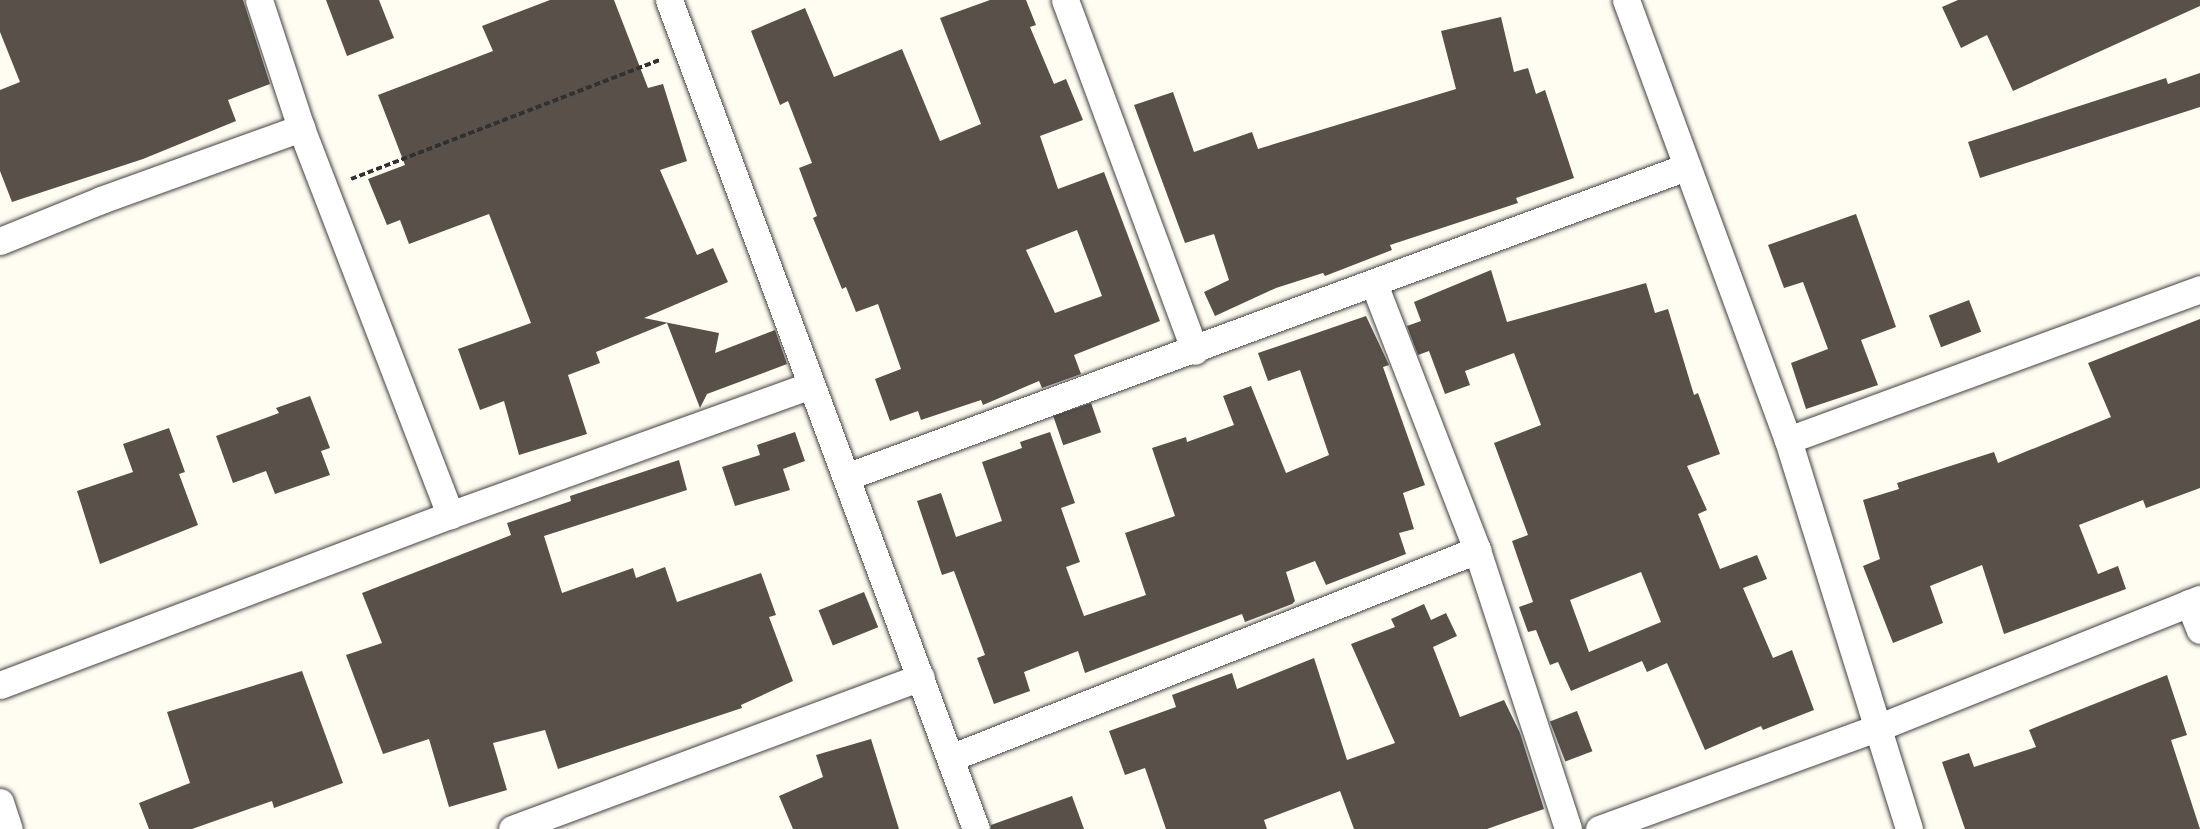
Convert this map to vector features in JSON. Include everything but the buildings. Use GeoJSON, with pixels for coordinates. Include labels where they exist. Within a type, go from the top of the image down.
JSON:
{"type":"FeatureCollection","features":[{"type":"Feature","properties":{"kind":"street"},"geometry":{"type":"LineString","coordinates":[[259,0],[301,128],[327,188],[450,515]]}},
{"type":"Feature","properties":{"kind":"street"},"geometry":{"type":"LineString","coordinates":[[669,0],[809,386],[846,477],[976,829]]}},
{"type":"Feature","properties":{"kind":"street"},"geometry":{"type":"LineString","coordinates":[[1065,0],[1195,351]]}},
{"type":"Feature","properties":{"kind":"street"},"geometry":{"type":"LineString","coordinates":[[1626,0],[1788,440],[1909,829]]}},
{"type":"Feature","properties":{"kind":"street"},"geometry":{"type":"LineString","coordinates":[[0,241],[101,200],[301,128]]}},
{"type":"Feature","properties":{"kind":"street"},"geometry":{"type":"LineString","coordinates":[[846,477],[1195,351],[1686,167]]}},
{"type":"Feature","properties":{"kind":"street"},"geometry":{"type":"LineString","coordinates":[[1374,284],[1477,550],[1568,829]]}},
{"type":"Feature","properties":{"kind":"street"},"geometry":{"type":"LineString","coordinates":[[1788,440],[2200,289]]}},
{"type":"Feature","properties":{"kind":"street"},"geometry":{"type":"LineString","coordinates":[[0,685],[450,515],[809,386]]}},
{"type":"Feature","properties":{"kind":"street"},"geometry":{"type":"LineString","coordinates":[[950,758],[1477,550]]}},
{"type":"Feature","properties":{"kind":"street"},"geometry":{"type":"LineString","coordinates":[[1599,829],[1877,728],[2194,601],[2200,630]]}},
{"type":"Feature","properties":{"kind":"street"},"geometry":{"type":"LineString","coordinates":[[512,829],[921,677]]}},
{"type":"Feature","properties":{"kind":"street"},"geometry":{"type":"LineString","coordinates":[[0,802],[9,829]]}},
{"type":"Feature","properties":{"kind":"path"},"geometry":{"type":"LineString","coordinates":[[327,188],[686,50]]}}]}
